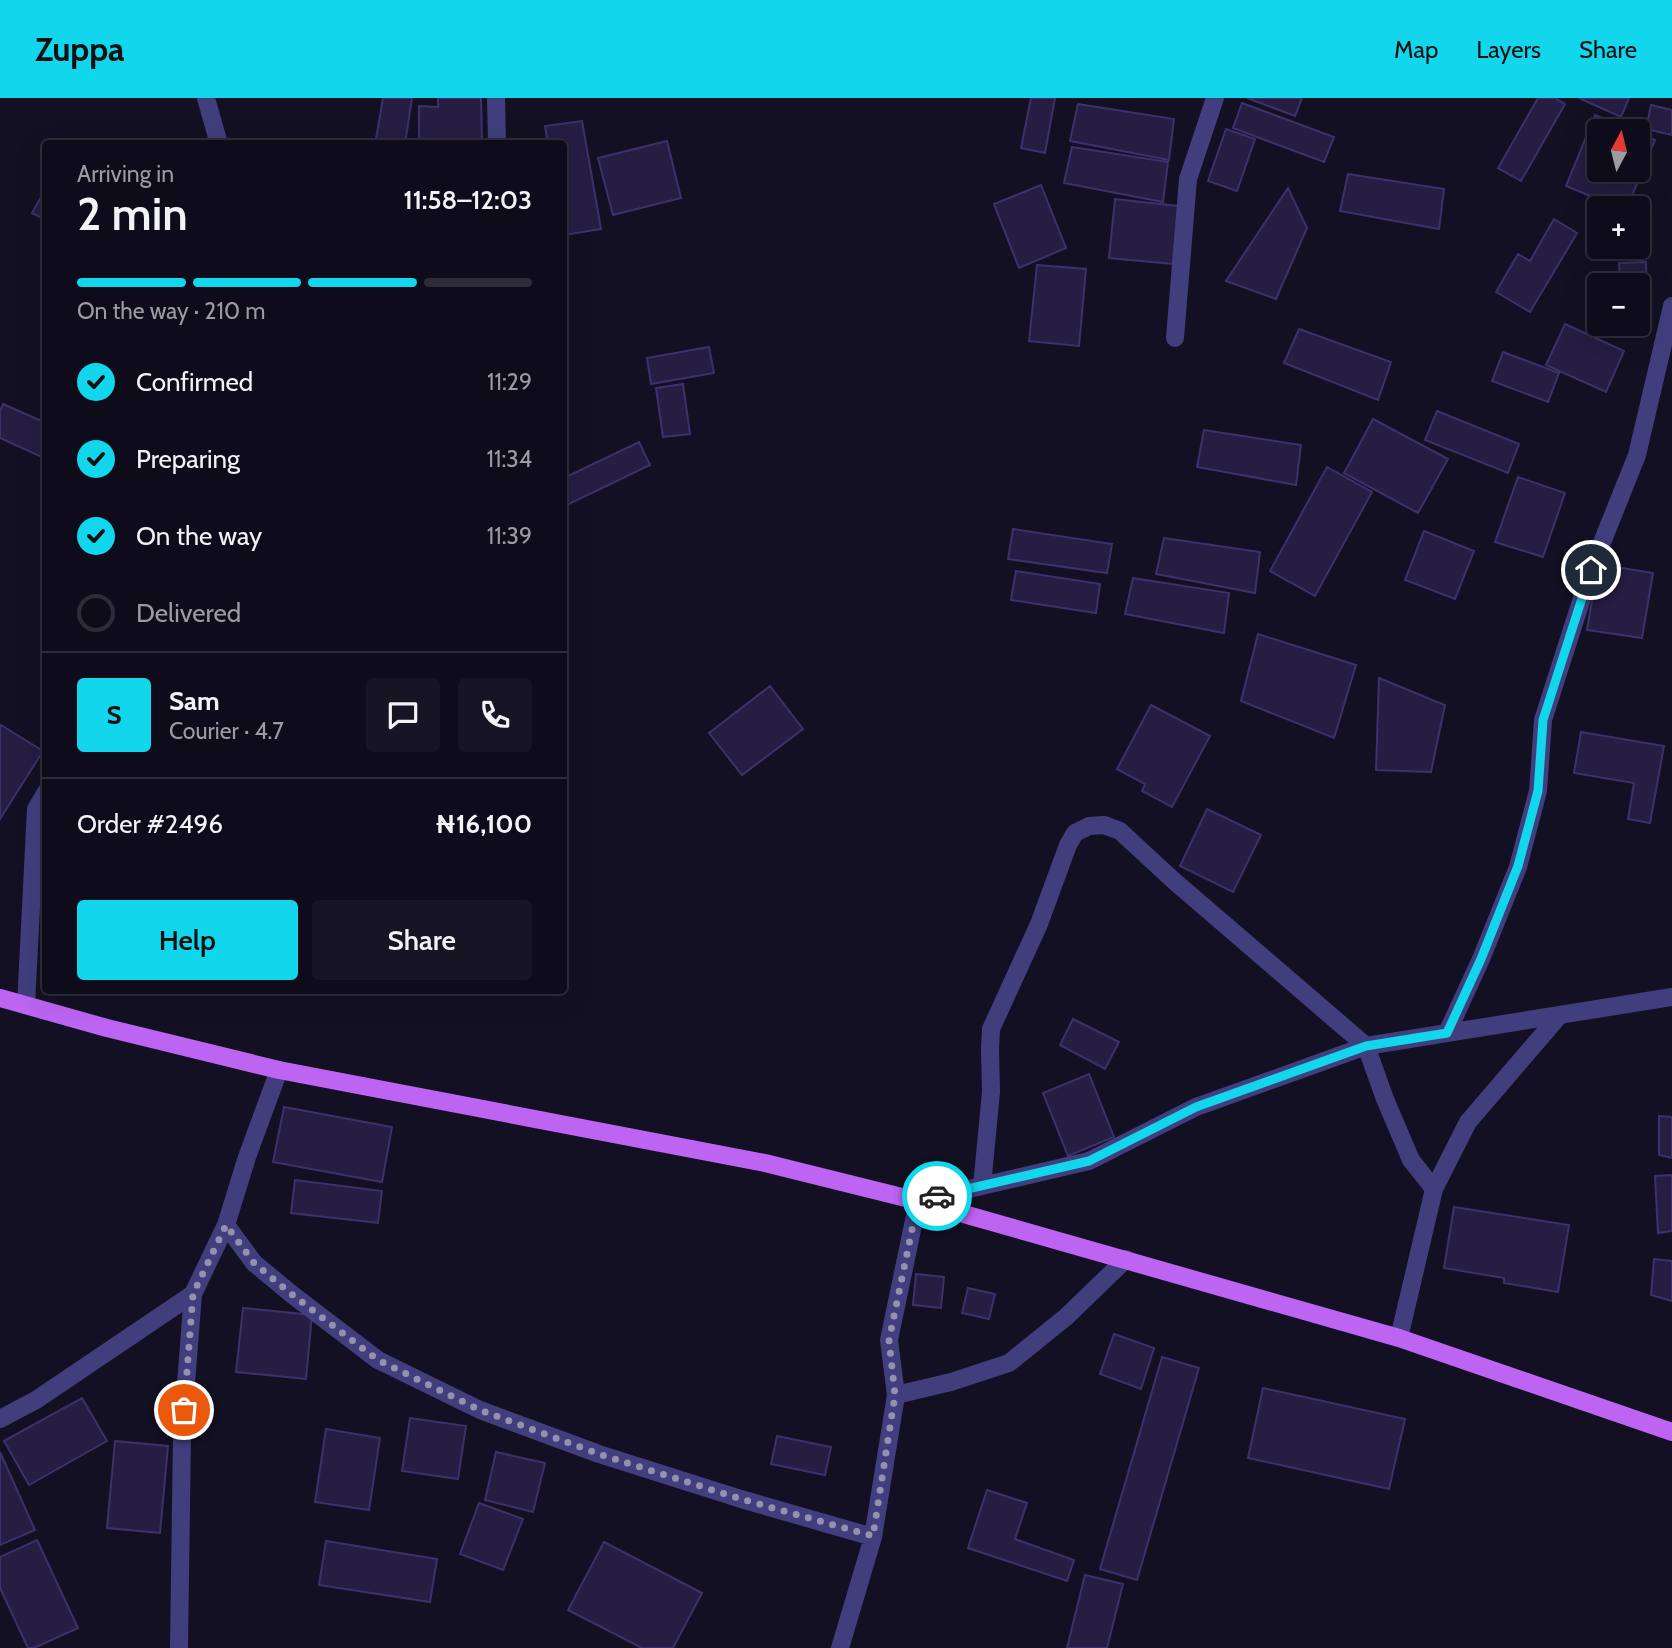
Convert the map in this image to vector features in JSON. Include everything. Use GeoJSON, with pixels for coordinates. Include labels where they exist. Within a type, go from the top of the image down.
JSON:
{"type":"FeatureCollection","features":[{"type":"Feature","properties":{"kind":"main road"},"geometry":{"type":"LineString","coordinates":[[0,998],[107,1028],[279,1070],[765,1163],[918,1201],[1399,1338],[1672,1432]]}},
{"type":"Feature","properties":{"kind":"street"},"geometry":{"type":"LineString","coordinates":[[206,98],[218,140]]}},
{"type":"Feature","properties":{"kind":"street"},"geometry":{"type":"LineString","coordinates":[[496,98],[497,140]]}},
{"type":"Feature","properties":{"kind":"street"},"geometry":{"type":"LineString","coordinates":[[1175,338],[1188,179],[1215,98]]}},
{"type":"Feature","properties":{"kind":"street"},"geometry":{"type":"LineString","coordinates":[[1447,1033],[1481,959],[1518,866],[1538,791],[1543,720],[1591,570],[1637,455],[1672,306]]}},
{"type":"Feature","properties":{"kind":"street"},"geometry":{"type":"LineString","coordinates":[[26,1005],[36,808],[42,798]]}},
{"type":"Feature","properties":{"kind":"street"},"geometry":{"type":"LineString","coordinates":[[982,1186],[991,1092],[991,1030],[1039,924],[1068,845],[1075,833],[1089,826],[1104,825],[1120,831],[1366,1046],[1411,1160],[1434,1189]]}},
{"type":"Feature","properties":{"kind":"street"},"geometry":{"type":"LineString","coordinates":[[840,1648],[873,1536],[895,1395],[889,1340],[918,1201],[1089,1161],[1196,1107],[1366,1046],[1672,997]]}},
{"type":"Feature","properties":{"kind":"street"},"geometry":{"type":"LineString","coordinates":[[1399,1338],[1434,1189],[1468,1122],[1559,1016]]}},
{"type":"Feature","properties":{"kind":"street"},"geometry":{"type":"LineString","coordinates":[[179,1648],[182,1434],[193,1294],[226,1225],[247,1157],[279,1070]]}},
{"type":"Feature","properties":{"kind":"street"},"geometry":{"type":"LineString","coordinates":[[226,1225],[254,1263],[378,1360],[480,1410],[599,1454],[741,1499],[873,1536]]}},
{"type":"Feature","properties":{"kind":"street"},"geometry":{"type":"LineString","coordinates":[[895,1395],[951,1382],[1009,1363],[1066,1317],[1126,1259]]}},
{"type":"Feature","properties":{"kind":"street"},"geometry":{"type":"LineString","coordinates":[[0,1419],[36,1400],[193,1294]]}},
{"type":"Feature","properties":{"kind":"building"},"geometry":{"type":"Polygon","coordinates":[[[383,98],[412,98],[406,140],[376,139],[383,98]]]}},
{"type":"Feature","properties":{"kind":"building"},"geometry":{"type":"Polygon","coordinates":[[[438,98],[481,98],[482,140],[419,140],[419,106],[438,107],[438,98]]]}},
{"type":"Feature","properties":{"kind":"building"},"geometry":{"type":"Polygon","coordinates":[[[1031,98],[1055,98],[1045,153],[1021,148],[1031,98]]]}},
{"type":"Feature","properties":{"kind":"building"},"geometry":{"type":"Polygon","coordinates":[[[1247,98],[1302,98],[1295,116],[1247,98]]]}},
{"type":"Feature","properties":{"kind":"building"},"geometry":{"type":"Polygon","coordinates":[[[1538,98],[1555,98],[1565,104],[1521,181],[1498,168],[1538,98]]]}},
{"type":"Feature","properties":{"kind":"building"},"geometry":{"type":"Polygon","coordinates":[[[1579,98],[1629,98],[1621,117],[1579,98]]]}},
{"type":"Feature","properties":{"kind":"building"},"geometry":{"type":"Polygon","coordinates":[[[1242,103],[1334,137],[1324,162],[1233,128],[1242,103]]]}},
{"type":"Feature","properties":{"kind":"building"},"geometry":{"type":"Polygon","coordinates":[[[1078,104],[1174,119],[1169,160],[1070,141],[1078,104]]]}},
{"type":"Feature","properties":{"kind":"building"},"geometry":{"type":"Polygon","coordinates":[[[1651,105],[1672,110],[1672,135],[1650,130],[1648,119],[1651,105]]]}},
{"type":"Feature","properties":{"kind":"building"},"geometry":{"type":"Polygon","coordinates":[[[582,121],[601,229],[567,235],[567,140],[547,140],[545,126],[582,121]]]}},
{"type":"Feature","properties":{"kind":"building"},"geometry":{"type":"Polygon","coordinates":[[[1226,129],[1255,139],[1237,191],[1208,181],[1226,129]]]}},
{"type":"Feature","properties":{"kind":"building"},"geometry":{"type":"Polygon","coordinates":[[[1587,135],[1587,182],[1638,182],[1632,196],[1590,196],[1566,186],[1587,135]]]}},
{"type":"Feature","properties":{"kind":"building"},"geometry":{"type":"Polygon","coordinates":[[[1650,138],[1655,140],[1650,152],[1650,138]]]}},
{"type":"Feature","properties":{"kind":"building"},"geometry":{"type":"Polygon","coordinates":[[[667,141],[681,198],[613,215],[598,158],[667,141]]]}},
{"type":"Feature","properties":{"kind":"building"},"geometry":{"type":"Polygon","coordinates":[[[1072,147],[1168,162],[1163,202],[1064,183],[1072,147]]]}},
{"type":"Feature","properties":{"kind":"building"},"geometry":{"type":"Polygon","coordinates":[[[1348,174],[1444,189],[1439,229],[1340,211],[1348,174]]]}},
{"type":"Feature","properties":{"kind":"building"},"geometry":{"type":"Polygon","coordinates":[[[1041,185],[1066,248],[1019,268],[994,204],[1041,185]]]}},
{"type":"Feature","properties":{"kind":"building"},"geometry":{"type":"Polygon","coordinates":[[[1288,188],[1307,228],[1276,299],[1226,281],[1288,188]]]}},
{"type":"Feature","properties":{"kind":"building"},"geometry":{"type":"Polygon","coordinates":[[[42,195],[42,218],[32,213],[42,195]]]}},
{"type":"Feature","properties":{"kind":"building"},"geometry":{"type":"Polygon","coordinates":[[[1115,199],[1178,206],[1173,264],[1109,258],[1115,199]]]}},
{"type":"Feature","properties":{"kind":"building"},"geometry":{"type":"Polygon","coordinates":[[[1554,219],[1577,233],[1530,312],[1496,292],[1518,254],[1530,261],[1554,219]]]}},
{"type":"Feature","properties":{"kind":"building"},"geometry":{"type":"Polygon","coordinates":[[[1646,262],[1646,273],[1619,273],[1619,263],[1646,262]]]}},
{"type":"Feature","properties":{"kind":"building"},"geometry":{"type":"Polygon","coordinates":[[[1037,265],[1086,269],[1079,346],[1029,341],[1037,265]]]}},
{"type":"Feature","properties":{"kind":"building"},"geometry":{"type":"Polygon","coordinates":[[[1565,324],[1624,351],[1606,392],[1546,365],[1565,324]]]}},
{"type":"Feature","properties":{"kind":"building"},"geometry":{"type":"Polygon","coordinates":[[[1299,329],[1391,362],[1378,400],[1284,363],[1299,329]]]}},
{"type":"Feature","properties":{"kind":"building"},"geometry":{"type":"Polygon","coordinates":[[[709,347],[714,373],[651,384],[647,358],[709,347]]]}},
{"type":"Feature","properties":{"kind":"building"},"geometry":{"type":"Polygon","coordinates":[[[1503,352],[1559,373],[1548,402],[1492,381],[1503,352]]]}},
{"type":"Feature","properties":{"kind":"building"},"geometry":{"type":"Polygon","coordinates":[[[683,384],[690,434],[663,437],[656,388],[683,384]]]}},
{"type":"Feature","properties":{"kind":"building"},"geometry":{"type":"Polygon","coordinates":[[[3,404],[42,421],[42,457],[0,438],[0,411],[3,404]]]}},
{"type":"Feature","properties":{"kind":"building"},"geometry":{"type":"Polygon","coordinates":[[[1437,411],[1519,444],[1508,473],[1425,440],[1437,411]]]}},
{"type":"Feature","properties":{"kind":"building"},"geometry":{"type":"Polygon","coordinates":[[[1373,419],[1448,459],[1418,513],[1344,473],[1373,419]]]}},
{"type":"Feature","properties":{"kind":"building"},"geometry":{"type":"Polygon","coordinates":[[[1204,430],[1301,445],[1296,485],[1197,467],[1204,430]]]}},
{"type":"Feature","properties":{"kind":"building"},"geometry":{"type":"Polygon","coordinates":[[[639,442],[650,465],[567,505],[567,477],[639,442]]]}},
{"type":"Feature","properties":{"kind":"building"},"geometry":{"type":"Polygon","coordinates":[[[1327,467],[1372,492],[1315,596],[1270,571],[1327,467]]]}},
{"type":"Feature","properties":{"kind":"building"},"geometry":{"type":"Polygon","coordinates":[[[1518,477],[1565,493],[1543,557],[1495,542],[1518,477]]]}},
{"type":"Feature","properties":{"kind":"building"},"geometry":{"type":"Polygon","coordinates":[[[1013,529],[1112,544],[1107,573],[1008,559],[1013,529]]]}},
{"type":"Feature","properties":{"kind":"building"},"geometry":{"type":"Polygon","coordinates":[[[1424,531],[1474,551],[1455,599],[1405,580],[1424,531]]]}},
{"type":"Feature","properties":{"kind":"building"},"geometry":{"type":"Polygon","coordinates":[[[1164,538],[1260,552],[1255,593],[1156,574],[1164,538]]]}},
{"type":"Feature","properties":{"kind":"building"},"geometry":{"type":"Polygon","coordinates":[[[1598,564],[1653,573],[1642,638],[1587,630],[1598,564]]]}},
{"type":"Feature","properties":{"kind":"building"},"geometry":{"type":"Polygon","coordinates":[[[1016,571],[1100,584],[1096,613],[1011,600],[1016,571]]]}},
{"type":"Feature","properties":{"kind":"building"},"geometry":{"type":"Polygon","coordinates":[[[1133,578],[1229,593],[1224,633],[1125,614],[1133,578]]]}},
{"type":"Feature","properties":{"kind":"building"},"geometry":{"type":"Polygon","coordinates":[[[1258,634],[1356,665],[1334,738],[1241,701],[1258,634]]]}},
{"type":"Feature","properties":{"kind":"building"},"geometry":{"type":"Polygon","coordinates":[[[1379,678],[1445,705],[1431,772],[1376,770],[1379,678]]]}},
{"type":"Feature","properties":{"kind":"building"},"geometry":{"type":"Polygon","coordinates":[[[770,686],[803,729],[742,775],[709,733],[770,686]]]}},
{"type":"Feature","properties":{"kind":"building"},"geometry":{"type":"Polygon","coordinates":[[[1151,705],[1210,736],[1172,807],[1142,791],[1145,784],[1117,769],[1151,705]]]}},
{"type":"Feature","properties":{"kind":"building"},"geometry":{"type":"Polygon","coordinates":[[[1,725],[42,753],[0,819],[1,725]]]}},
{"type":"Feature","properties":{"kind":"building"},"geometry":{"type":"Polygon","coordinates":[[[1581,732],[1664,746],[1650,823],[1628,819],[1634,783],[1574,773],[1581,732]]]}},
{"type":"Feature","properties":{"kind":"building"},"geometry":{"type":"Polygon","coordinates":[[[1207,809],[1261,835],[1233,892],[1180,866],[1207,809]]]}},
{"type":"Feature","properties":{"kind":"building"},"geometry":{"type":"Polygon","coordinates":[[[1073,1019],[1119,1042],[1105,1069],[1060,1045],[1073,1019]]]}},
{"type":"Feature","properties":{"kind":"building"},"geometry":{"type":"Polygon","coordinates":[[[1089,1074],[1114,1137],[1068,1156],[1043,1093],[1089,1074]]]}},
{"type":"Feature","properties":{"kind":"building"},"geometry":{"type":"Polygon","coordinates":[[[284,1107],[392,1127],[382,1182],[273,1162],[284,1107]]]}},
{"type":"Feature","properties":{"kind":"building"},"geometry":{"type":"Polygon","coordinates":[[[1659,1116],[1672,1117],[1672,1158],[1659,1155],[1659,1116]]]}},
{"type":"Feature","properties":{"kind":"building"},"geometry":{"type":"Polygon","coordinates":[[[1672,1175],[1672,1231],[1658,1233],[1655,1176],[1672,1175]]]}},
{"type":"Feature","properties":{"kind":"building"},"geometry":{"type":"Polygon","coordinates":[[[295,1180],[382,1191],[378,1223],[291,1213],[295,1180]]]}},
{"type":"Feature","properties":{"kind":"building"},"geometry":{"type":"Polygon","coordinates":[[[1454,1207],[1569,1225],[1558,1292],[1504,1283],[1504,1278],[1444,1268],[1454,1207]]]}},
{"type":"Feature","properties":{"kind":"building"},"geometry":{"type":"Polygon","coordinates":[[[1654,1259],[1672,1261],[1672,1301],[1651,1295],[1654,1259]]]}},
{"type":"Feature","properties":{"kind":"building"},"geometry":{"type":"Polygon","coordinates":[[[916,1274],[944,1277],[941,1308],[913,1305],[916,1274]]]}},
{"type":"Feature","properties":{"kind":"building"},"geometry":{"type":"Polygon","coordinates":[[[968,1288],[995,1294],[989,1319],[962,1313],[968,1288]]]}},
{"type":"Feature","properties":{"kind":"building"},"geometry":{"type":"Polygon","coordinates":[[[243,1308],[312,1315],[306,1379],[236,1372],[243,1308]]]}},
{"type":"Feature","properties":{"kind":"building"},"geometry":{"type":"Polygon","coordinates":[[[1114,1334],[1154,1348],[1141,1389],[1100,1374],[1114,1334]]]}},
{"type":"Feature","properties":{"kind":"building"},"geometry":{"type":"Polygon","coordinates":[[[1162,1357],[1199,1368],[1137,1580],[1100,1569],[1162,1357]]]}},
{"type":"Feature","properties":{"kind":"building"},"geometry":{"type":"Polygon","coordinates":[[[1263,1388],[1405,1419],[1389,1489],[1248,1458],[1263,1388]]]}},
{"type":"Feature","properties":{"kind":"building"},"geometry":{"type":"Polygon","coordinates":[[[82,1398],[107,1441],[29,1485],[4,1441],[82,1398]]]}},
{"type":"Feature","properties":{"kind":"building"},"geometry":{"type":"Polygon","coordinates":[[[410,1418],[466,1426],[458,1479],[402,1471],[410,1418]]]}},
{"type":"Feature","properties":{"kind":"building"},"geometry":{"type":"Polygon","coordinates":[[[326,1429],[380,1438],[369,1510],[315,1502],[326,1429]]]}},
{"type":"Feature","properties":{"kind":"building"},"geometry":{"type":"Polygon","coordinates":[[[777,1436],[831,1447],[825,1475],[771,1464],[777,1436]]]}},
{"type":"Feature","properties":{"kind":"building"},"geometry":{"type":"Polygon","coordinates":[[[115,1441],[168,1446],[160,1533],[107,1528],[115,1441]]]}},
{"type":"Feature","properties":{"kind":"building"},"geometry":{"type":"Polygon","coordinates":[[[0,1452],[35,1530],[0,1545],[0,1452]]]}},
{"type":"Feature","properties":{"kind":"building"},"geometry":{"type":"Polygon","coordinates":[[[496,1452],[545,1463],[533,1512],[485,1500],[496,1452]]]}},
{"type":"Feature","properties":{"kind":"building"},"geometry":{"type":"Polygon","coordinates":[[[987,1490],[1027,1503],[1015,1539],[1074,1560],[1067,1581],[968,1548],[987,1490]]]}},
{"type":"Feature","properties":{"kind":"building"},"geometry":{"type":"Polygon","coordinates":[[[479,1503],[523,1519],[503,1570],[460,1554],[479,1503]]]}},
{"type":"Feature","properties":{"kind":"building"},"geometry":{"type":"Polygon","coordinates":[[[37,1540],[78,1628],[34,1648],[28,1648],[0,1588],[0,1557],[37,1540]]]}},
{"type":"Feature","properties":{"kind":"building"},"geometry":{"type":"Polygon","coordinates":[[[326,1541],[437,1559],[430,1602],[319,1585],[326,1541]]]}},
{"type":"Feature","properties":{"kind":"building"},"geometry":{"type":"Polygon","coordinates":[[[604,1542],[702,1593],[673,1648],[642,1648],[568,1610],[604,1542]]]}},
{"type":"Feature","properties":{"kind":"building"},"geometry":{"type":"Polygon","coordinates":[[[1085,1575],[1123,1584],[1107,1648],[1067,1648],[1085,1575]]]}},
{"type":"Feature","properties":{"kind":"way so far"},"geometry":{"type":"LineString","coordinates":[[184,1410],[193,1294],[226,1225],[254,1263],[378,1360],[480,1410],[599,1454],[741,1499],[873,1536],[895,1395],[889,1340],[918,1201],[937,1196]]}},
{"type":"Feature","properties":{"kind":"route"},"geometry":{"type":"LineString","coordinates":[[937,1196],[1089,1161],[1196,1107],[1366,1046],[1447,1033],[1481,959],[1518,866],[1538,791],[1543,720],[1591,570]]}}]}
